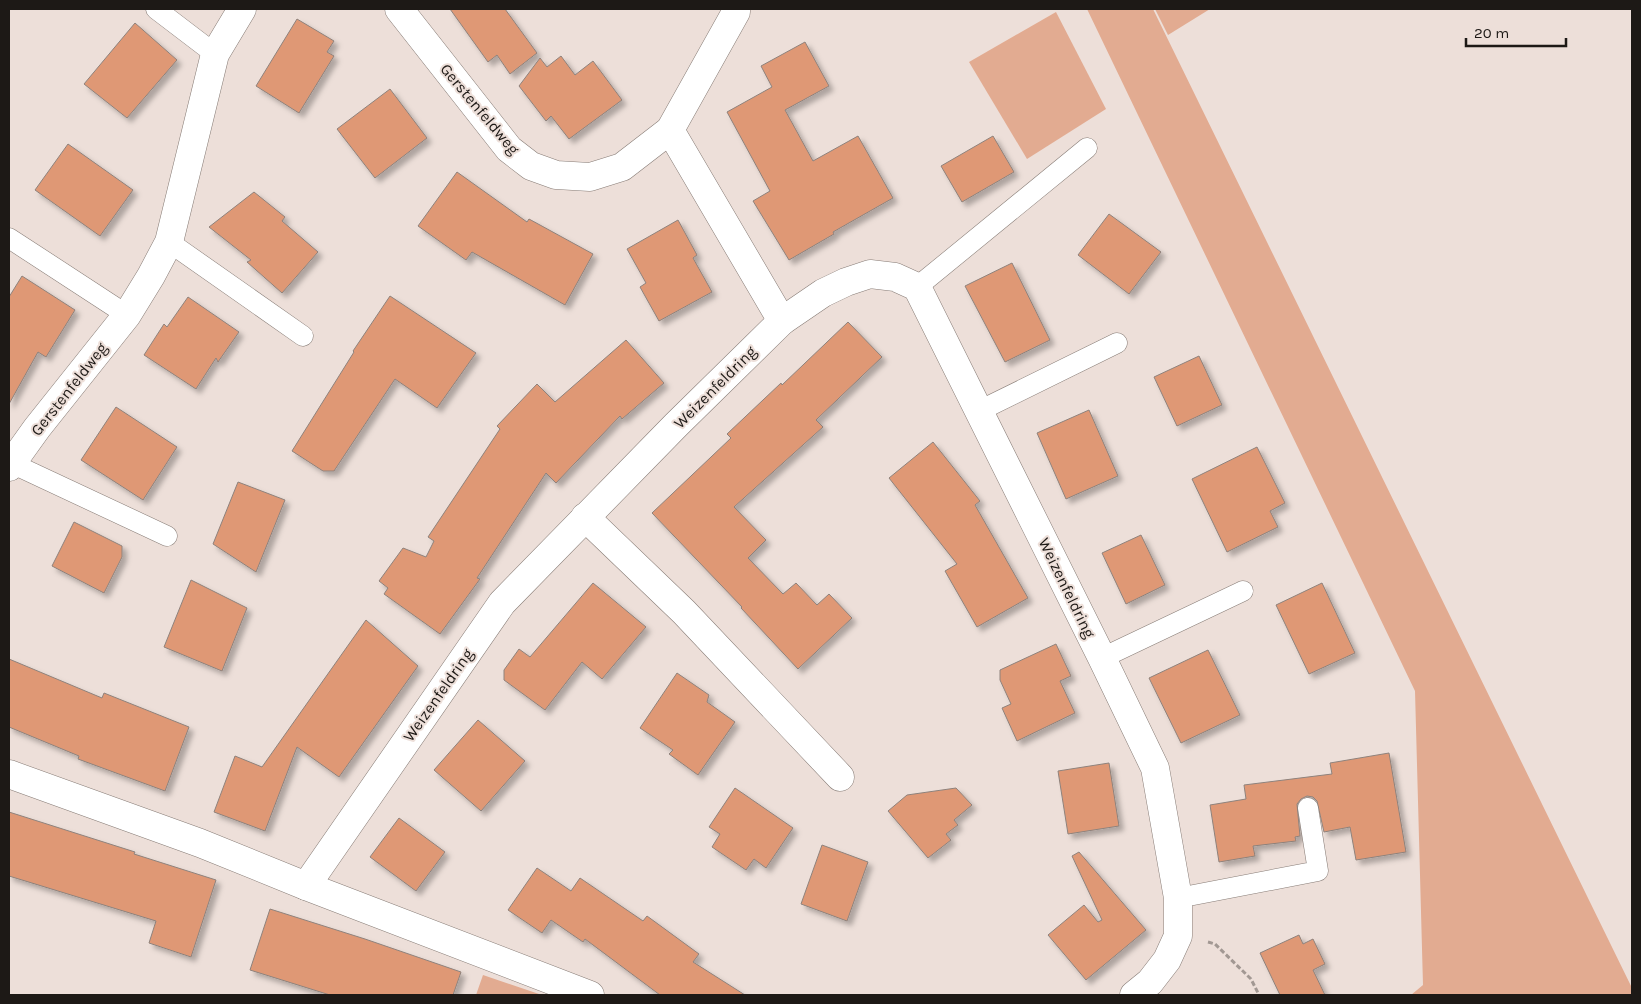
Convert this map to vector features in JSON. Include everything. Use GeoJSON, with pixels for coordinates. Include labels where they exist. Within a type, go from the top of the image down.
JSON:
{"type":"FeatureCollection","features":[{"type":"Feature","properties":{"kind":"street","name":"Gerstenfeldweg"},"geometry":{"type":"LineString","coordinates":[[10,465],[127,315],[169,242],[215,54],[242,9]]}},
{"type":"Feature","properties":{"kind":"street","name":"Gerstenfeldweg"},"geometry":{"type":"LineString","coordinates":[[398,9],[509,149],[531,166],[556,175],[590,177],[622,167],[670,130],[736,9]]}},
{"type":"Feature","properties":{"kind":"street"},"geometry":{"type":"LineString","coordinates":[[670,130],[782,321]]}},
{"type":"Feature","properties":{"kind":"street","name":"Weizenfeldring"},"geometry":{"type":"LineString","coordinates":[[306,886],[502,603],[585,517],[782,321],[822,293],[846,282],[870,274],[895,277],[917,287],[1155,768],[1178,898],[1178,936],[1167,960],[1150,982],[1134,995]]}},
{"type":"Feature","properties":{"kind":"street"},"geometry":{"type":"LineString","coordinates":[[585,517],[684,612],[840,777]]}},
{"type":"Feature","properties":{"kind":"street"},"geometry":{"type":"LineString","coordinates":[[9,774],[200,843],[306,886],[590,995]]}},
{"type":"Feature","properties":{"kind":"lane"},"geometry":{"type":"LineString","coordinates":[[156,9],[215,54]]}},
{"type":"Feature","properties":{"kind":"lane"},"geometry":{"type":"LineString","coordinates":[[917,287],[1087,148]]}},
{"type":"Feature","properties":{"kind":"lane"},"geometry":{"type":"LineString","coordinates":[[9,238],[127,315]]}},
{"type":"Feature","properties":{"kind":"lane"},"geometry":{"type":"LineString","coordinates":[[169,242],[303,336]]}},
{"type":"Feature","properties":{"kind":"lane"},"geometry":{"type":"LineString","coordinates":[[979,411],[1117,343]]}},
{"type":"Feature","properties":{"kind":"lane","name":"Gerstenfeldweg"},"geometry":{"type":"LineString","coordinates":[[10,465],[167,536]]}},
{"type":"Feature","properties":{"kind":"lane","name":"Weizenfeldring"},"geometry":{"type":"LineString","coordinates":[[1102,658],[1243,591]]}},
{"type":"Feature","properties":{"kind":"lane"},"geometry":{"type":"LineString","coordinates":[[1178,898],[1318,871],[1308,808]]}},
{"type":"Feature","properties":{"kind":"path"},"geometry":{"type":"LineString","coordinates":[[1178,936],[1215,944],[1251,979],[1259,995]]}},
{"type":"Feature","properties":{"kind":"shaded area"},"geometry":{"type":"Polygon","coordinates":[[[1087,9],[1153,9],[1632,988],[1632,995],[1411,995],[1423,985],[1415,691],[1087,9]]]}},
{"type":"Feature","properties":{"kind":"shaded area"},"geometry":{"type":"Polygon","coordinates":[[[1155,9],[1210,9],[1168,35],[1155,9]]]}},
{"type":"Feature","properties":{"kind":"shaded area"},"geometry":{"type":"Polygon","coordinates":[[[1056,12],[1106,109],[1027,159],[969,62],[1056,12]]]}},
{"type":"Feature","properties":{"kind":"shaded area"},"geometry":{"type":"Polygon","coordinates":[[[483,975],[542,995],[476,995],[483,975]]]}},
{"type":"Feature","properties":{"kind":"building"},"geometry":{"type":"Polygon","coordinates":[[[450,9],[505,9],[537,53],[510,74],[497,55],[488,62],[450,9]]]}},
{"type":"Feature","properties":{"kind":"building"},"geometry":{"type":"Polygon","coordinates":[[[297,19],[334,41],[327,52],[334,56],[299,113],[256,86],[297,19]]]}},
{"type":"Feature","properties":{"kind":"building"},"geometry":{"type":"Polygon","coordinates":[[[135,23],[177,60],[127,118],[84,84],[135,23]]]}},
{"type":"Feature","properties":{"kind":"building"},"geometry":{"type":"Polygon","coordinates":[[[805,42],[829,86],[785,110],[813,161],[858,136],[893,198],[833,232],[834,234],[789,260],[753,201],[770,191],[727,112],[772,87],[761,66],[805,42]]]}},
{"type":"Feature","properties":{"kind":"building"},"geometry":{"type":"Polygon","coordinates":[[[561,56],[575,75],[593,61],[622,100],[569,139],[551,116],[546,121],[519,86],[540,58],[547,67],[561,56]]]}},
{"type":"Feature","properties":{"kind":"building"},"geometry":{"type":"Polygon","coordinates":[[[390,89],[427,138],[375,178],[337,129],[390,89]]]}},
{"type":"Feature","properties":{"kind":"building"},"geometry":{"type":"Polygon","coordinates":[[[993,136],[1014,172],[962,202],[941,166],[993,136]]]}},
{"type":"Feature","properties":{"kind":"building"},"geometry":{"type":"Polygon","coordinates":[[[68,144],[133,190],[100,236],[35,190],[68,144]]]}},
{"type":"Feature","properties":{"kind":"building"},"geometry":{"type":"Polygon","coordinates":[[[457,172],[527,222],[529,219],[593,254],[565,305],[472,252],[466,260],[418,226],[457,172]]]}},
{"type":"Feature","properties":{"kind":"building"},"geometry":{"type":"Polygon","coordinates":[[[254,192],[285,217],[282,221],[318,252],[282,293],[247,262],[251,260],[209,227],[254,192]]]}},
{"type":"Feature","properties":{"kind":"building"},"geometry":{"type":"Polygon","coordinates":[[[1109,214],[1161,252],[1129,294],[1078,255],[1109,214]]]}},
{"type":"Feature","properties":{"kind":"building"},"geometry":{"type":"Polygon","coordinates":[[[678,220],[697,255],[693,258],[712,292],[659,321],[640,287],[646,283],[627,249],[678,220]]]}},
{"type":"Feature","properties":{"kind":"building"},"geometry":{"type":"Polygon","coordinates":[[[1012,263],[1050,340],[1005,362],[965,286],[1012,263]]]}},
{"type":"Feature","properties":{"kind":"building"},"geometry":{"type":"Polygon","coordinates":[[[22,276],[75,310],[46,357],[38,352],[9,404],[9,297],[22,276]]]}},
{"type":"Feature","properties":{"kind":"building"},"geometry":{"type":"Polygon","coordinates":[[[390,296],[476,353],[437,408],[395,379],[334,471],[323,471],[292,451],[353,351],[390,296]]]}},
{"type":"Feature","properties":{"kind":"building"},"geometry":{"type":"Polygon","coordinates":[[[188,297],[239,332],[218,362],[216,358],[196,389],[144,355],[164,324],[167,327],[188,297]]]}},
{"type":"Feature","properties":{"kind":"building"},"geometry":{"type":"Polygon","coordinates":[[[848,322],[882,357],[816,420],[823,427],[734,507],[766,540],[748,558],[783,594],[796,583],[817,605],[829,594],[852,618],[798,669],[652,513],[731,438],[727,434],[848,322]]]}},
{"type":"Feature","properties":{"kind":"building"},"geometry":{"type":"Polygon","coordinates":[[[626,340],[664,383],[622,419],[620,416],[556,483],[546,473],[477,578],[480,579],[440,634],[384,594],[388,588],[379,581],[403,548],[426,557],[434,541],[428,537],[500,429],[497,426],[537,384],[555,402],[626,340]]]}},
{"type":"Feature","properties":{"kind":"building"},"geometry":{"type":"Polygon","coordinates":[[[1199,356],[1222,405],[1177,426],[1154,377],[1199,356]]]}},
{"type":"Feature","properties":{"kind":"building"},"geometry":{"type":"Polygon","coordinates":[[[116,407],[177,447],[143,500],[81,460],[116,407]]]}},
{"type":"Feature","properties":{"kind":"building"},"geometry":{"type":"Polygon","coordinates":[[[1089,410],[1118,476],[1066,499],[1037,433],[1089,410]]]}},
{"type":"Feature","properties":{"kind":"building"},"geometry":{"type":"Polygon","coordinates":[[[933,442],[980,501],[975,505],[1028,598],[977,627],[945,571],[957,564],[889,478],[933,442]]]}},
{"type":"Feature","properties":{"kind":"building"},"geometry":{"type":"Polygon","coordinates":[[[1257,447],[1285,503],[1270,511],[1278,527],[1227,552],[1192,479],[1257,447]]]}},
{"type":"Feature","properties":{"kind":"building"},"geometry":{"type":"Polygon","coordinates":[[[238,482],[285,500],[256,572],[213,544],[238,482]]]}},
{"type":"Feature","properties":{"kind":"building"},"geometry":{"type":"Polygon","coordinates":[[[74,522],[122,546],[122,557],[104,593],[52,566],[74,522]]]}},
{"type":"Feature","properties":{"kind":"building"},"geometry":{"type":"Polygon","coordinates":[[[1141,535],[1165,585],[1126,604],[1102,553],[1141,535]]]}},
{"type":"Feature","properties":{"kind":"building"},"geometry":{"type":"Polygon","coordinates":[[[191,580],[247,608],[222,671],[164,647],[191,580]]]}},
{"type":"Feature","properties":{"kind":"building"},"geometry":{"type":"Polygon","coordinates":[[[593,583],[646,627],[602,679],[582,662],[545,710],[504,680],[504,670],[519,649],[530,657],[593,583]]]}},
{"type":"Feature","properties":{"kind":"building"},"geometry":{"type":"Polygon","coordinates":[[[1322,583],[1355,653],[1309,674],[1276,605],[1322,583]]]}},
{"type":"Feature","properties":{"kind":"building"},"geometry":{"type":"Polygon","coordinates":[[[366,620],[418,666],[339,777],[297,747],[265,831],[214,812],[235,756],[262,767],[366,620]]]}},
{"type":"Feature","properties":{"kind":"building"},"geometry":{"type":"Polygon","coordinates":[[[1056,644],[1071,676],[1060,681],[1075,713],[1017,741],[1002,708],[1011,704],[1000,680],[1000,670],[1056,644]]]}},
{"type":"Feature","properties":{"kind":"building"},"geometry":{"type":"Polygon","coordinates":[[[1208,650],[1240,715],[1181,743],[1149,678],[1208,650]]]}},
{"type":"Feature","properties":{"kind":"building"},"geometry":{"type":"Polygon","coordinates":[[[9,659],[102,698],[104,693],[189,727],[165,791],[78,759],[79,756],[9,727],[9,659]]]}},
{"type":"Feature","properties":{"kind":"building"},"geometry":{"type":"Polygon","coordinates":[[[677,673],[709,695],[707,702],[735,722],[698,775],[669,754],[673,750],[640,728],[677,673]]]}},
{"type":"Feature","properties":{"kind":"building"},"geometry":{"type":"Polygon","coordinates":[[[478,720],[525,761],[481,811],[434,770],[478,720]]]}},
{"type":"Feature","properties":{"kind":"building"},"geometry":{"type":"Polygon","coordinates":[[[1389,753],[1406,852],[1356,860],[1350,827],[1324,832],[1317,801],[1313,797],[1307,796],[1297,804],[1300,836],[1295,837],[1296,841],[1253,846],[1255,856],[1219,862],[1210,805],[1246,799],[1244,785],[1332,774],[1330,763],[1389,753]]]}},
{"type":"Feature","properties":{"kind":"building"},"geometry":{"type":"Polygon","coordinates":[[[1109,763],[1119,826],[1068,834],[1058,771],[1109,763]]]}},
{"type":"Feature","properties":{"kind":"building"},"geometry":{"type":"Polygon","coordinates":[[[735,788],[793,828],[766,868],[754,859],[746,870],[712,847],[720,834],[709,827],[735,788]]]}},
{"type":"Feature","properties":{"kind":"building"},"geometry":{"type":"Polygon","coordinates":[[[956,788],[972,805],[954,820],[958,825],[946,834],[951,840],[928,858],[888,811],[907,795],[956,788]]]}},
{"type":"Feature","properties":{"kind":"building"},"geometry":{"type":"Polygon","coordinates":[[[9,812],[216,880],[191,957],[149,943],[156,921],[9,876],[9,812]]]}},
{"type":"Feature","properties":{"kind":"building"},"geometry":{"type":"Polygon","coordinates":[[[399,818],[445,852],[416,891],[370,857],[399,818]]]}},
{"type":"Feature","properties":{"kind":"building"},"geometry":{"type":"Polygon","coordinates":[[[822,845],[868,862],[847,921],[801,904],[822,845]]]}},
{"type":"Feature","properties":{"kind":"building"},"geometry":{"type":"Polygon","coordinates":[[[1079,852],[1146,930],[1086,980],[1048,935],[1084,905],[1098,922],[1102,920],[1072,856],[1079,852]]]}},
{"type":"Feature","properties":{"kind":"building"},"geometry":{"type":"Polygon","coordinates":[[[537,868],[571,891],[580,878],[643,921],[647,916],[699,954],[693,962],[745,995],[660,995],[585,939],[583,942],[551,920],[542,933],[508,910],[537,868]]]}},
{"type":"Feature","properties":{"kind":"building"},"geometry":{"type":"Polygon","coordinates":[[[270,909],[461,972],[453,995],[330,995],[250,970],[270,909]]]}},
{"type":"Feature","properties":{"kind":"building"},"geometry":{"type":"Polygon","coordinates":[[[1299,935],[1303,944],[1313,939],[1325,964],[1313,970],[1325,995],[1280,995],[1260,953],[1299,935]]]}}]}
